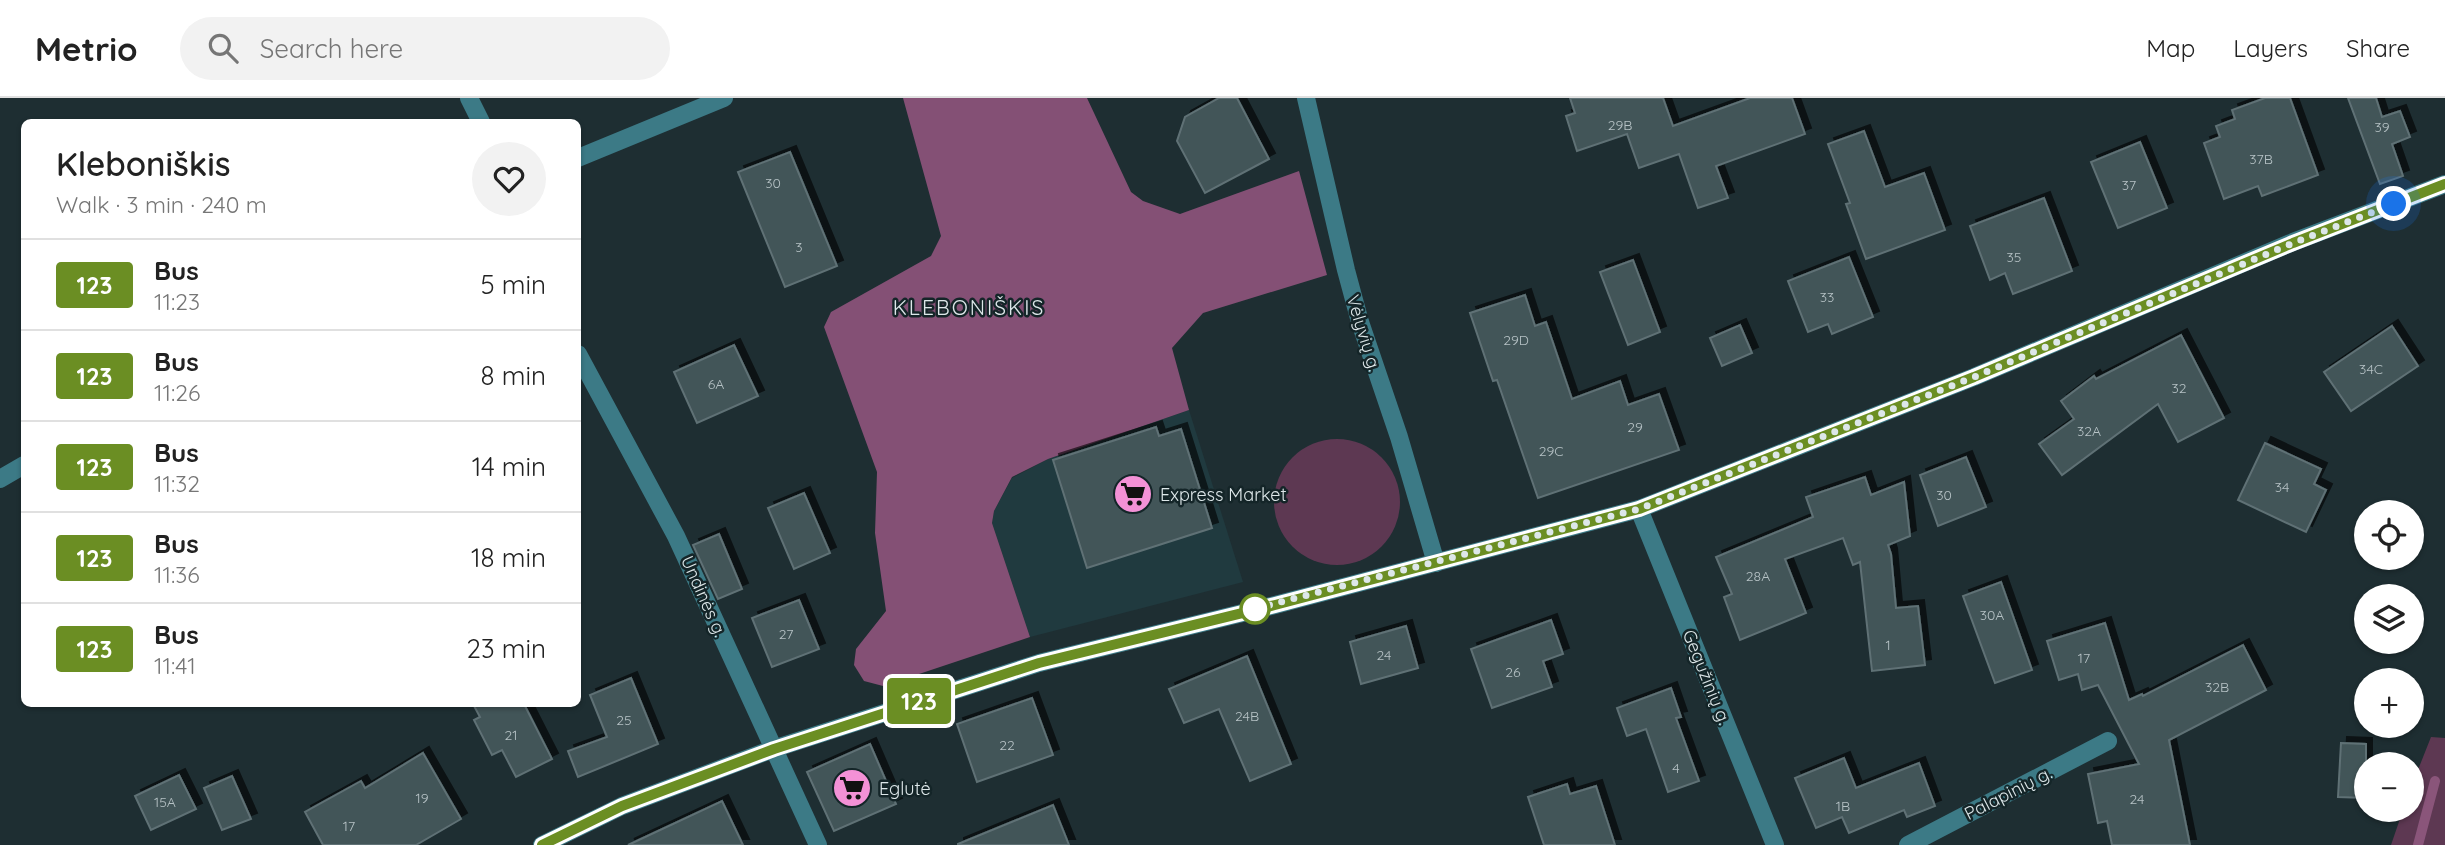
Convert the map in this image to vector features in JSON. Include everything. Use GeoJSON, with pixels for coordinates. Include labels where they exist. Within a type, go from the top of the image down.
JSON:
{"type":"FeatureCollection","features":[{"type":"Feature","properties":{"kind":"street"},"geometry":{"type":"LineString","coordinates":[[469,98],[480,119]]}},
{"type":"Feature","properties":{"kind":"street"},"geometry":{"type":"LineString","coordinates":[[581,157],[724,98]]}},
{"type":"Feature","properties":{"kind":"street","name":"Vėlyvių g."},"geometry":{"type":"LineString","coordinates":[[1306,98],[1360,323],[1399,437],[1436,563]]}},
{"type":"Feature","properties":{"kind":"street"},"geometry":{"type":"LineString","coordinates":[[542,845],[622,806],[774,749],[1039,663],[1639,509],[1974,377],[2293,243],[2445,184]]}},
{"type":"Feature","properties":{"kind":"street","name":"Undinės g."},"geometry":{"type":"LineString","coordinates":[[581,360],[676,536],[818,845]]}},
{"type":"Feature","properties":{"kind":"street"},"geometry":{"type":"LineString","coordinates":[[0,479],[21,467]]}},
{"type":"Feature","properties":{"kind":"street","name":"Gegužinių g."},"geometry":{"type":"LineString","coordinates":[[1639,509],[1775,845]]}},
{"type":"Feature","properties":{"kind":"street","name":"Palapinių g."},"geometry":{"type":"LineString","coordinates":[[1908,845],[2108,741]]}},
{"type":"Feature","properties":{"kind":"shaded area"},"geometry":{"type":"Polygon","coordinates":[[[903,98],[1087,98],[1131,192],[1143,201],[1180,214],[1299,171],[1327,275],[1203,313],[1172,348],[1189,410],[1048,459],[1012,477],[994,511],[992,523],[1030,637],[883,686],[864,681],[854,665],[856,649],[886,611],[875,533],[877,472],[824,327],[831,312],[931,256],[941,236],[903,98]]]}},
{"type":"Feature","properties":{"kind":"shaded area"},"geometry":{"type":"Polygon","coordinates":[[[1189,410],[1243,582],[1030,637],[992,523],[994,511],[1012,478],[1048,459],[1189,410]]]}},
{"type":"Feature","properties":{"kind":"shaded area"},"geometry":{"type":"Polygon","coordinates":[[[1337,439],[1361,444],[1382,457],[1395,478],[1400,502],[1395,526],[1382,547],[1361,560],[1337,565],[1313,560],[1292,547],[1279,526],[1274,502],[1279,478],[1292,457],[1313,444],[1337,439]]]}},
{"type":"Feature","properties":{"kind":"shaded area"},"geometry":{"type":"Polygon","coordinates":[[[2431,737],[2445,738],[2445,845],[2391,845],[2399,822],[2424,822],[2424,755],[2431,737]]]}},
{"type":"Feature","properties":{"kind":"building"},"geometry":{"type":"Polygon","coordinates":[[[1219,98],[1237,98],[1269,159],[1205,193],[1177,141],[1185,117],[1219,98]]]}},
{"type":"Feature","properties":{"kind":"building"},"geometry":{"type":"Polygon","coordinates":[[[1570,98],[1663,98],[1673,126],[1750,98],[1792,98],[1805,134],[1716,166],[1728,198],[1698,208],[1679,154],[1639,168],[1627,134],[1577,151],[1566,116],[1575,113],[1570,98]]]}},
{"type":"Feature","properties":{"kind":"building"},"geometry":{"type":"Polygon","coordinates":[[[2265,98],[2290,98],[2318,175],[2262,196],[2258,186],[2224,199],[2204,143],[2220,137],[2216,126],[2235,119],[2232,110],[2265,98]]]}},
{"type":"Feature","properties":{"kind":"building"},"geometry":{"type":"Polygon","coordinates":[[[2348,98],[2376,98],[2382,117],[2400,111],[2410,137],[2392,144],[2403,176],[2380,184],[2348,98]]]}},
{"type":"Feature","properties":{"kind":"building"},"geometry":{"type":"Polygon","coordinates":[[[1864,131],[1885,187],[1924,173],[1945,230],[1866,259],[1846,204],[1850,203],[1828,144],[1864,131]]]}},
{"type":"Feature","properties":{"kind":"building"},"geometry":{"type":"Polygon","coordinates":[[[2140,142],[2167,208],[2118,228],[2091,162],[2140,142]]]}},
{"type":"Feature","properties":{"kind":"building"},"geometry":{"type":"Polygon","coordinates":[[[790,152],[837,266],[785,287],[738,172],[790,152]]]}},
{"type":"Feature","properties":{"kind":"building"},"geometry":{"type":"Polygon","coordinates":[[[2044,198],[2072,271],[2013,294],[2005,273],[1990,280],[1970,226],[2044,198]]]}},
{"type":"Feature","properties":{"kind":"building"},"geometry":{"type":"Polygon","coordinates":[[[1849,257],[1873,317],[1832,334],[1828,324],[1808,332],[1788,281],[1849,257]]]}},
{"type":"Feature","properties":{"kind":"building"},"geometry":{"type":"Polygon","coordinates":[[[1633,260],[1660,332],[1628,345],[1600,272],[1633,260]]]}},
{"type":"Feature","properties":{"kind":"building"},"geometry":{"type":"Polygon","coordinates":[[[1525,295],[1535,326],[1546,322],[1572,399],[1620,381],[1628,405],[1659,394],[1679,450],[1538,498],[1497,380],[1493,381],[1470,313],[1525,295]]]}},
{"type":"Feature","properties":{"kind":"building"},"geometry":{"type":"Polygon","coordinates":[[[1740,325],[1752,353],[1722,366],[1710,338],[1740,325]]]}},
{"type":"Feature","properties":{"kind":"building"},"geometry":{"type":"Polygon","coordinates":[[[2392,326],[2418,366],[2351,411],[2324,372],[2392,326]]]}},
{"type":"Feature","properties":{"kind":"building"},"geometry":{"type":"Polygon","coordinates":[[[2181,335],[2224,418],[2178,442],[2158,404],[2062,475],[2039,444],[2074,419],[2061,401],[2094,376],[2096,379],[2181,335]]]}},
{"type":"Feature","properties":{"kind":"building"},"geometry":{"type":"Polygon","coordinates":[[[734,345],[758,396],[697,423],[674,372],[734,345]]]}},
{"type":"Feature","properties":{"kind":"building","name":"Express Market"},"geometry":{"type":"Polygon","coordinates":[[[1156,427],[1159,436],[1181,429],[1212,528],[1087,568],[1053,460],[1156,427]]]}},
{"type":"Feature","properties":{"kind":"building"},"geometry":{"type":"Polygon","coordinates":[[[2265,443],[2321,469],[2314,484],[2326,490],[2306,532],[2238,500],[2265,443]]]}},
{"type":"Feature","properties":{"kind":"building"},"geometry":{"type":"Polygon","coordinates":[[[1966,457],[1986,507],[1938,526],[1920,475],[1966,457]]]}},
{"type":"Feature","properties":{"kind":"building"},"geometry":{"type":"Polygon","coordinates":[[[1865,477],[1871,495],[1904,482],[1910,536],[1888,545],[1896,608],[1918,606],[1925,665],[1872,671],[1860,562],[1853,565],[1843,538],[1785,559],[1806,613],[1740,640],[1724,597],[1732,594],[1716,557],[1813,517],[1806,497],[1865,477]]]}},
{"type":"Feature","properties":{"kind":"building"},"geometry":{"type":"Polygon","coordinates":[[[804,493],[830,553],[794,569],[768,508],[804,493]]]}},
{"type":"Feature","properties":{"kind":"building"},"geometry":{"type":"Polygon","coordinates":[[[719,534],[742,589],[718,599],[693,545],[719,534]]]}},
{"type":"Feature","properties":{"kind":"building"},"geometry":{"type":"Polygon","coordinates":[[[2001,582],[2032,670],[1995,683],[1963,596],[2001,582]]]}},
{"type":"Feature","properties":{"kind":"building"},"geometry":{"type":"Polygon","coordinates":[[[799,600],[819,649],[772,667],[752,618],[799,600]]]}},
{"type":"Feature","properties":{"kind":"building"},"geometry":{"type":"Polygon","coordinates":[[[1551,620],[1563,654],[1543,661],[1552,687],[1492,708],[1471,649],[1551,620]]]}},
{"type":"Feature","properties":{"kind":"building"},"geometry":{"type":"Polygon","coordinates":[[[2105,623],[2129,700],[2142,694],[2143,696],[2243,645],[2266,690],[2169,740],[2190,845],[2112,845],[2107,821],[2098,823],[2088,774],[2139,764],[2098,685],[2082,690],[2078,674],[2059,680],[2047,641],[2105,623]]]}},
{"type":"Feature","properties":{"kind":"building"},"geometry":{"type":"Polygon","coordinates":[[[1406,626],[1418,668],[1361,684],[1350,642],[1406,626]]]}},
{"type":"Feature","properties":{"kind":"building"},"geometry":{"type":"Polygon","coordinates":[[[1247,656],[1291,764],[1250,781],[1219,709],[1184,723],[1169,689],[1247,656]]]}},
{"type":"Feature","properties":{"kind":"building"},"geometry":{"type":"Polygon","coordinates":[[[631,678],[658,744],[578,777],[568,751],[607,737],[590,695],[631,678]]]}},
{"type":"Feature","properties":{"kind":"building"},"geometry":{"type":"Polygon","coordinates":[[[1671,688],[1681,717],[1676,718],[1699,781],[1668,792],[1646,729],[1627,736],[1617,708],[1671,688]]]}},
{"type":"Feature","properties":{"kind":"building"},"geometry":{"type":"Polygon","coordinates":[[[1032,698],[1053,755],[977,782],[957,724],[1032,698]]]}},
{"type":"Feature","properties":{"kind":"building"},"geometry":{"type":"Polygon","coordinates":[[[475,707],[526,707],[552,759],[516,777],[502,750],[492,755],[474,720],[480,717],[475,707]]]}},
{"type":"Feature","properties":{"kind":"building"},"geometry":{"type":"Polygon","coordinates":[[[2341,743],[2366,744],[2366,752],[2354,752],[2354,798],[2338,797],[2341,743]]]}},
{"type":"Feature","properties":{"kind":"building","name":"Eglutė"},"geometry":{"type":"Polygon","coordinates":[[[870,744],[896,804],[834,831],[807,772],[870,744]]]}},
{"type":"Feature","properties":{"kind":"building"},"geometry":{"type":"Polygon","coordinates":[[[423,753],[461,819],[416,845],[323,845],[305,812],[361,781],[365,788],[423,753]]]}},
{"type":"Feature","properties":{"kind":"building"},"geometry":{"type":"Polygon","coordinates":[[[1844,758],[1856,788],[1919,763],[1935,806],[1907,817],[1904,810],[1849,833],[1842,817],[1816,828],[1795,778],[1844,758]]]}},
{"type":"Feature","properties":{"kind":"building"},"geometry":{"type":"Polygon","coordinates":[[[179,775],[196,809],[151,830],[135,796],[179,775]]]}},
{"type":"Feature","properties":{"kind":"building"},"geometry":{"type":"Polygon","coordinates":[[[232,776],[251,819],[222,830],[204,788],[232,776]]]}},
{"type":"Feature","properties":{"kind":"building"},"geometry":{"type":"Polygon","coordinates":[[[1567,784],[1570,794],[1596,786],[1615,845],[1544,845],[1528,797],[1567,784]]]}},
{"type":"Feature","properties":{"kind":"building"},"geometry":{"type":"Polygon","coordinates":[[[722,801],[743,845],[628,845],[722,801]]]}},
{"type":"Feature","properties":{"kind":"building"},"geometry":{"type":"Polygon","coordinates":[[[1053,805],[1069,845],[958,845],[958,844],[1053,805]]]}},
{"type":"Feature","properties":{"kind":"waterway"},"geometry":{"type":"LineString","coordinates":[[2418,845],[2435,781]]}},
{"type":"Feature","properties":{"kind":"bus line","name":"123"},"geometry":{"type":"LineString","coordinates":[[542,845],[622,806],[774,749],[1039,663],[1275,605],[1639,509],[1974,377],[2293,243],[2445,184]]}},
{"type":"Feature","properties":{"kind":"place","name":"Express Market"},"geometry":{"type":"Point","coordinates":[1133,494]}},
{"type":"Feature","properties":{"kind":"place","name":"Eglutė"},"geometry":{"type":"Point","coordinates":[852,788]}},
{"type":"Feature","properties":{"kind":"district","name":"KLEBONIŠKIS"},"geometry":{"type":"Point","coordinates":[969,307]}},
{"type":"Feature","properties":{"kind":"route"},"geometry":{"type":"LineString","coordinates":[[1255,609],[1250,610],[1639,509],[1974,377],[2293,243],[2394,204]]}}]}
